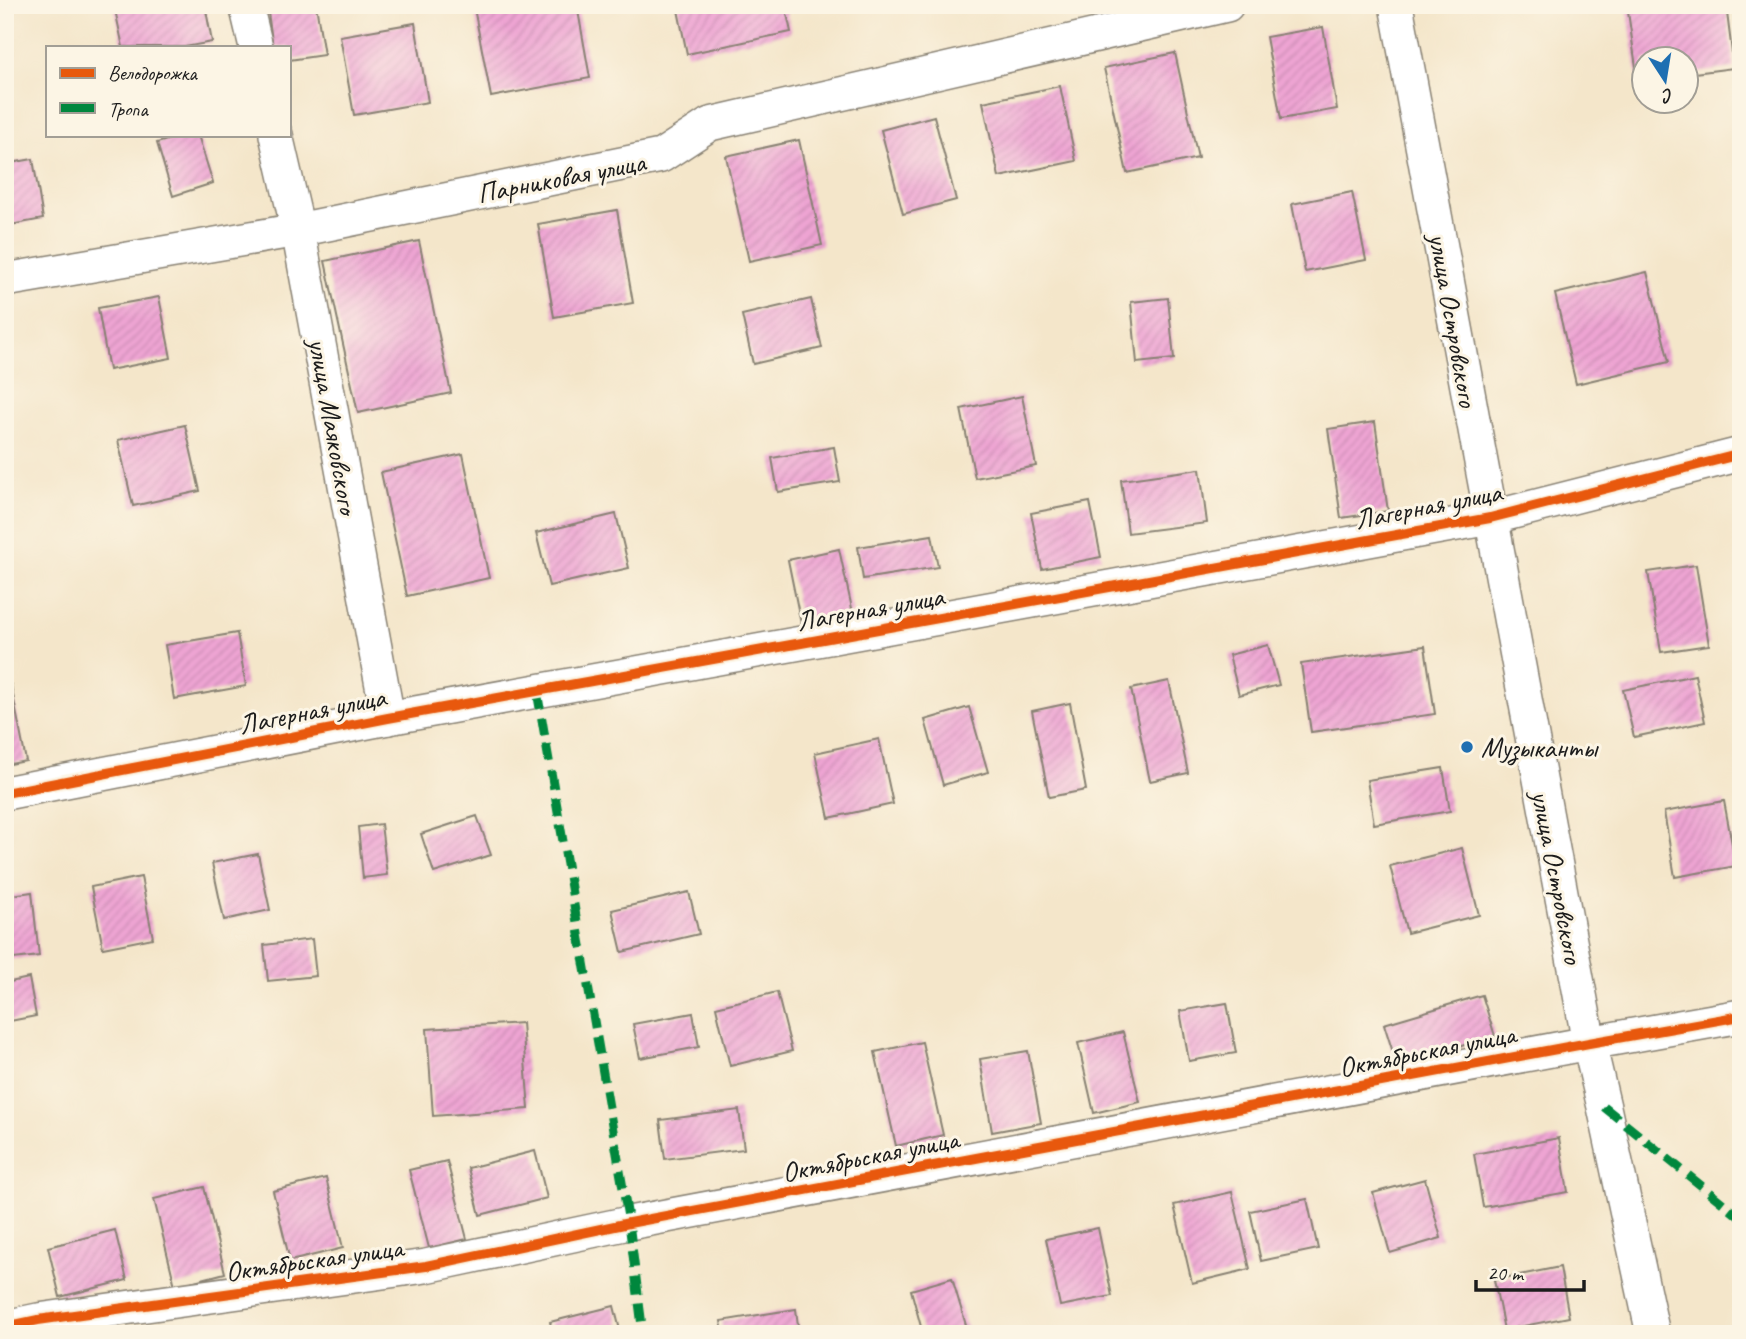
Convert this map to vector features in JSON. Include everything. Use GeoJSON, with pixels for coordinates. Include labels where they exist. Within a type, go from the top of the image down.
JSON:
{"type":"FeatureCollection","features":[{"type":"Feature","properties":{"kind":"street"},"geometry":{"type":"LineString","coordinates":[[246,5],[256,46]]}},
{"type":"Feature","properties":{"kind":"street","name":"Парниковая улица"},"geometry":{"type":"LineString","coordinates":[[5,280],[298,230],[661,156],[710,124],[1227,5]]}},
{"type":"Feature","properties":{"kind":"street","name":"улица Островского"},"geometry":{"type":"LineString","coordinates":[[1396,5],[1588,1043],[1653,1334]]}},
{"type":"Feature","properties":{"kind":"street","name":"улица Маяковского"},"geometry":{"type":"LineString","coordinates":[[276,136],[298,230],[388,719]]}},
{"type":"Feature","properties":{"kind":"street","name":"Лагерная улица"},"geometry":{"type":"LineString","coordinates":[[5,793],[388,719],[1490,518],[1741,454]]}},
{"type":"Feature","properties":{"kind":"street","name":"Октябрьская улица"},"geometry":{"type":"LineString","coordinates":[[5,1327],[38,1320],[426,1266],[629,1223],[1741,1016]]}},
{"type":"Feature","properties":{"kind":"building"},"geometry":{"type":"Polygon","coordinates":[[[114,5],[205,5],[212,42],[190,46],[123,46],[114,5]]]}},
{"type":"Feature","properties":{"kind":"building"},"geometry":{"type":"Polygon","coordinates":[[[316,5],[324,55],[290,60],[290,46],[273,46],[267,6],[316,5]]]}},
{"type":"Feature","properties":{"kind":"building"},"geometry":{"type":"Polygon","coordinates":[[[487,5],[577,5],[590,78],[491,97],[474,8],[487,5]]]}},
{"type":"Feature","properties":{"kind":"building"},"geometry":{"type":"Polygon","coordinates":[[[677,5],[785,5],[791,32],[687,54],[677,5]]]}},
{"type":"Feature","properties":{"kind":"building"},"geometry":{"type":"Polygon","coordinates":[[[1627,5],[1726,5],[1734,68],[1700,72],[1700,46],[1633,46],[1627,5]]]}},
{"type":"Feature","properties":{"kind":"building"},"geometry":{"type":"Polygon","coordinates":[[[415,23],[428,102],[354,115],[340,36],[415,23]]]}},
{"type":"Feature","properties":{"kind":"building"},"geometry":{"type":"Polygon","coordinates":[[[1323,27],[1337,109],[1281,119],[1266,37],[1323,27]]]}},
{"type":"Feature","properties":{"kind":"building"},"geometry":{"type":"Polygon","coordinates":[[[1175,53],[1198,158],[1127,173],[1104,68],[1175,53]]]}},
{"type":"Feature","properties":{"kind":"building"},"geometry":{"type":"Polygon","coordinates":[[[1060,86],[1076,161],[999,177],[983,102],[1060,86]]]}},
{"type":"Feature","properties":{"kind":"building"},"geometry":{"type":"Polygon","coordinates":[[[934,116],[956,200],[903,214],[881,130],[934,116]]]}},
{"type":"Feature","properties":{"kind":"building"},"geometry":{"type":"Polygon","coordinates":[[[181,136],[198,136],[213,183],[173,196],[157,143],[181,136]]]}},
{"type":"Feature","properties":{"kind":"building"},"geometry":{"type":"Polygon","coordinates":[[[799,140],[822,245],[749,261],[726,156],[799,140]]]}},
{"type":"Feature","properties":{"kind":"building"},"geometry":{"type":"Polygon","coordinates":[[[33,159],[43,219],[5,226],[5,164],[33,159]]]}},
{"type":"Feature","properties":{"kind":"building"},"geometry":{"type":"Polygon","coordinates":[[[1352,192],[1366,260],[1305,272],[1292,204],[1352,192]]]}},
{"type":"Feature","properties":{"kind":"building"},"geometry":{"type":"Polygon","coordinates":[[[617,210],[633,303],[554,317],[538,224],[617,210]]]}},
{"type":"Feature","properties":{"kind":"building"},"geometry":{"type":"Polygon","coordinates":[[[419,241],[451,393],[358,413],[325,261],[419,241]]]}},
{"type":"Feature","properties":{"kind":"building"},"geometry":{"type":"Polygon","coordinates":[[[1647,272],[1669,362],[1576,384],[1555,294],[1647,272]]]}},
{"type":"Feature","properties":{"kind":"building"},"geometry":{"type":"Polygon","coordinates":[[[159,297],[171,358],[109,370],[98,308],[159,297]]]}},
{"type":"Feature","properties":{"kind":"building"},"geometry":{"type":"Polygon","coordinates":[[[1168,298],[1174,359],[1137,363],[1131,302],[1168,298]]]}},
{"type":"Feature","properties":{"kind":"building"},"geometry":{"type":"Polygon","coordinates":[[[811,299],[822,348],[753,364],[742,315],[811,299]]]}},
{"type":"Feature","properties":{"kind":"building"},"geometry":{"type":"Polygon","coordinates":[[[1022,396],[1036,466],[975,478],[961,409],[1022,396]]]}},
{"type":"Feature","properties":{"kind":"building"},"geometry":{"type":"Polygon","coordinates":[[[1375,422],[1388,511],[1341,518],[1328,429],[1375,422]]]}},
{"type":"Feature","properties":{"kind":"building"},"geometry":{"type":"Polygon","coordinates":[[[185,425],[200,491],[133,506],[118,440],[185,425]]]}},
{"type":"Feature","properties":{"kind":"building"},"geometry":{"type":"Polygon","coordinates":[[[834,447],[840,482],[778,492],[772,458],[834,447]]]}},
{"type":"Feature","properties":{"kind":"building"},"geometry":{"type":"Polygon","coordinates":[[[463,454],[489,578],[407,596],[381,472],[463,454]]]}},
{"type":"Feature","properties":{"kind":"building"},"geometry":{"type":"Polygon","coordinates":[[[1200,469],[1207,523],[1128,533],[1121,480],[1200,469]]]}},
{"type":"Feature","properties":{"kind":"building"},"geometry":{"type":"Polygon","coordinates":[[[1090,502],[1101,557],[1042,569],[1031,513],[1090,502]]]}},
{"type":"Feature","properties":{"kind":"building"},"geometry":{"type":"Polygon","coordinates":[[[616,514],[629,568],[549,586],[536,533],[616,514]]]}},
{"type":"Feature","properties":{"kind":"building"},"geometry":{"type":"Polygon","coordinates":[[[932,535],[938,567],[863,579],[858,547],[932,535]]]}},
{"type":"Feature","properties":{"kind":"building"},"geometry":{"type":"Polygon","coordinates":[[[839,549],[853,613],[801,624],[788,560],[839,549]]]}},
{"type":"Feature","properties":{"kind":"building"},"geometry":{"type":"Polygon","coordinates":[[[1696,565],[1709,645],[1661,652],[1648,572],[1696,565]]]}},
{"type":"Feature","properties":{"kind":"building"},"geometry":{"type":"Polygon","coordinates":[[[237,633],[246,686],[174,699],[165,645],[237,633]]]}},
{"type":"Feature","properties":{"kind":"building"},"geometry":{"type":"Polygon","coordinates":[[[1268,645],[1279,685],[1239,695],[1229,655],[1268,645]]]}},
{"type":"Feature","properties":{"kind":"building"},"geometry":{"type":"Polygon","coordinates":[[[1425,646],[1435,714],[1311,732],[1301,664],[1425,646]]]}},
{"type":"Feature","properties":{"kind":"building"},"geometry":{"type":"Polygon","coordinates":[[[1695,675],[1705,722],[1634,737],[1623,690],[1695,675]]]}},
{"type":"Feature","properties":{"kind":"building"},"geometry":{"type":"Polygon","coordinates":[[[1169,681],[1188,773],[1150,781],[1131,689],[1169,681]]]}},
{"type":"Feature","properties":{"kind":"building"},"geometry":{"type":"Polygon","coordinates":[[[11,685],[26,761],[5,765],[5,686],[11,685]]]}},
{"type":"Feature","properties":{"kind":"building"},"geometry":{"type":"Polygon","coordinates":[[[1070,703],[1086,790],[1049,797],[1032,711],[1070,703]]]}},
{"type":"Feature","properties":{"kind":"building"},"geometry":{"type":"Polygon","coordinates":[[[969,707],[988,772],[943,785],[925,720],[969,707]]]}},
{"type":"Feature","properties":{"kind":"building"},"geometry":{"type":"Polygon","coordinates":[[[879,739],[893,804],[829,818],[815,753],[879,739]]]}},
{"type":"Feature","properties":{"kind":"building"},"geometry":{"type":"Polygon","coordinates":[[[1443,768],[1450,811],[1374,824],[1367,780],[1443,768]]]}},
{"type":"Feature","properties":{"kind":"building"},"geometry":{"type":"Polygon","coordinates":[[[1724,801],[1736,866],[1675,877],[1664,812],[1724,801]]]}},
{"type":"Feature","properties":{"kind":"building"},"geometry":{"type":"Polygon","coordinates":[[[477,816],[491,855],[434,873],[421,834],[477,816]]]}},
{"type":"Feature","properties":{"kind":"building"},"geometry":{"type":"Polygon","coordinates":[[[381,824],[387,875],[363,878],[358,827],[381,824]]]}},
{"type":"Feature","properties":{"kind":"building"},"geometry":{"type":"Polygon","coordinates":[[[1462,848],[1479,915],[1407,933],[1390,866],[1462,848]]]}},
{"type":"Feature","properties":{"kind":"building"},"geometry":{"type":"Polygon","coordinates":[[[258,854],[270,910],[224,920],[212,863],[258,854]]]}},
{"type":"Feature","properties":{"kind":"building"},"geometry":{"type":"Polygon","coordinates":[[[141,877],[153,938],[103,948],[91,887],[141,877]]]}},
{"type":"Feature","properties":{"kind":"building"},"geometry":{"type":"Polygon","coordinates":[[[32,892],[39,956],[5,960],[5,896],[32,892]]]}},
{"type":"Feature","properties":{"kind":"building"},"geometry":{"type":"Polygon","coordinates":[[[689,892],[699,934],[622,952],[612,910],[689,892]]]}},
{"type":"Feature","properties":{"kind":"building"},"geometry":{"type":"Polygon","coordinates":[[[312,939],[316,976],[268,981],[264,945],[312,939]]]}},
{"type":"Feature","properties":{"kind":"building"},"geometry":{"type":"Polygon","coordinates":[[[29,978],[36,1016],[5,1022],[5,983],[29,978]]]}},
{"type":"Feature","properties":{"kind":"building"},"geometry":{"type":"Polygon","coordinates":[[[777,992],[792,1051],[730,1066],[716,1007],[777,992]]]}},
{"type":"Feature","properties":{"kind":"building"},"geometry":{"type":"Polygon","coordinates":[[[1482,995],[1495,1036],[1397,1065],[1384,1024],[1482,995]]]}},
{"type":"Feature","properties":{"kind":"building"},"geometry":{"type":"Polygon","coordinates":[[[1227,1003],[1236,1053],[1189,1061],[1180,1011],[1227,1003]]]}},
{"type":"Feature","properties":{"kind":"building"},"geometry":{"type":"Polygon","coordinates":[[[693,1013],[699,1047],[640,1058],[633,1024],[693,1013]]]}},
{"type":"Feature","properties":{"kind":"building"},"geometry":{"type":"Polygon","coordinates":[[[522,1023],[529,1109],[433,1116],[427,1029],[522,1023]]]}},
{"type":"Feature","properties":{"kind":"building"},"geometry":{"type":"Polygon","coordinates":[[[1123,1032],[1140,1102],[1094,1113],[1078,1043],[1123,1032]]]}},
{"type":"Feature","properties":{"kind":"building"},"geometry":{"type":"Polygon","coordinates":[[[922,1042],[943,1135],[896,1146],[875,1052],[922,1042]]]}},
{"type":"Feature","properties":{"kind":"building"},"geometry":{"type":"Polygon","coordinates":[[[1028,1051],[1041,1123],[992,1132],[980,1059],[1028,1051]]]}},
{"type":"Feature","properties":{"kind":"building"},"geometry":{"type":"Polygon","coordinates":[[[739,1110],[744,1149],[665,1159],[660,1120],[739,1110]]]}},
{"type":"Feature","properties":{"kind":"building"},"geometry":{"type":"Polygon","coordinates":[[[1559,1138],[1568,1192],[1483,1207],[1474,1154],[1559,1138]]]}},
{"type":"Feature","properties":{"kind":"building"},"geometry":{"type":"Polygon","coordinates":[[[535,1151],[547,1198],[480,1215],[468,1168],[535,1151]]]}},
{"type":"Feature","properties":{"kind":"building"},"geometry":{"type":"Polygon","coordinates":[[[447,1161],[467,1239],[429,1248],[409,1170],[447,1161]]]}},
{"type":"Feature","properties":{"kind":"building"},"geometry":{"type":"Polygon","coordinates":[[[326,1178],[343,1248],[290,1261],[273,1191],[326,1178]]]}},
{"type":"Feature","properties":{"kind":"building"},"geometry":{"type":"Polygon","coordinates":[[[1425,1179],[1441,1238],[1390,1253],[1373,1193],[1425,1179]]]}},
{"type":"Feature","properties":{"kind":"building"},"geometry":{"type":"Polygon","coordinates":[[[204,1187],[225,1273],[175,1286],[154,1199],[204,1187]]]}},
{"type":"Feature","properties":{"kind":"building"},"geometry":{"type":"Polygon","coordinates":[[[1232,1192],[1250,1269],[1192,1283],[1174,1205],[1232,1192]]]}},
{"type":"Feature","properties":{"kind":"building"},"geometry":{"type":"Polygon","coordinates":[[[1307,1199],[1318,1249],[1261,1261],[1250,1211],[1307,1199]]]}},
{"type":"Feature","properties":{"kind":"building"},"geometry":{"type":"Polygon","coordinates":[[[1098,1228],[1112,1296],[1060,1306],[1046,1239],[1098,1228]]]}},
{"type":"Feature","properties":{"kind":"building"},"geometry":{"type":"Polygon","coordinates":[[[115,1230],[127,1280],[60,1297],[48,1247],[115,1230]]]}},
{"type":"Feature","properties":{"kind":"building"},"geometry":{"type":"Polygon","coordinates":[[[1560,1267],[1569,1317],[1504,1330],[1494,1280],[1560,1267]]]}},
{"type":"Feature","properties":{"kind":"building"},"geometry":{"type":"Polygon","coordinates":[[[952,1278],[968,1332],[923,1334],[911,1290],[952,1278]]]}},
{"type":"Feature","properties":{"kind":"building"},"geometry":{"type":"Polygon","coordinates":[[[614,1306],[621,1334],[553,1334],[550,1322],[614,1306]]]}},
{"type":"Feature","properties":{"kind":"building"},"geometry":{"type":"Polygon","coordinates":[[[796,1309],[799,1334],[723,1334],[721,1321],[796,1309]]]}},
{"type":"Feature","properties":{"kind":"marked path"},"geometry":{"type":"LineString","coordinates":[[537,691],[629,1223],[643,1334]]}},
{"type":"Feature","properties":{"kind":"marked path"},"geometry":{"type":"LineString","coordinates":[[1604,1107],[1741,1218]]}},
{"type":"Feature","properties":{"kind":"cycle path"},"geometry":{"type":"LineString","coordinates":[[5,793],[388,718],[1490,518],[1741,454]]}},
{"type":"Feature","properties":{"kind":"cycle path"},"geometry":{"type":"LineString","coordinates":[[5,1327],[38,1320],[426,1266],[629,1223],[1741,1016]]}},
{"type":"Feature","properties":{"kind":"place","name":"Музыканты"},"geometry":{"type":"Point","coordinates":[1467,747]}}]}
